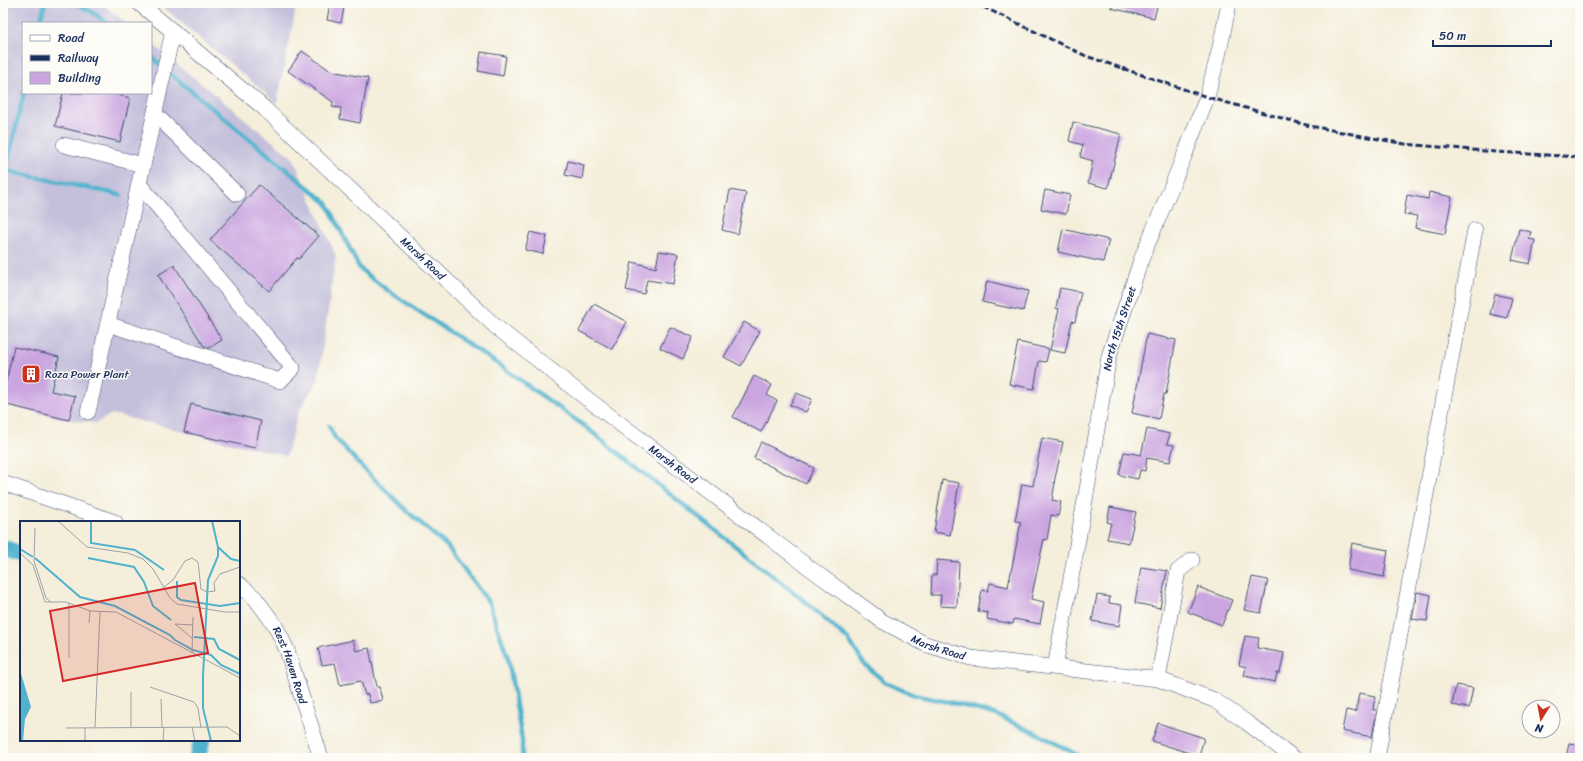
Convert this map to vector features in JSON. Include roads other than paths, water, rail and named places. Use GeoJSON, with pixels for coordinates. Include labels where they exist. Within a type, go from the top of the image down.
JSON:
{"type":"FeatureCollection","features":[{"type":"Feature","properties":{"kind":"street","name":"Marsh Road"},"geometry":{"type":"LineString","coordinates":[[139,3],[264,108],[495,326],[577,391],[794,557],[882,621],[925,644],[971,658],[1158,679],[1214,700],[1294,758]]}},
{"type":"Feature","properties":{"kind":"street","name":"North 15th Street"},"geometry":{"type":"LineString","coordinates":[[1055,667],[1109,356],[1141,260],[1207,97],[1219,52],[1229,3]]}},
{"type":"Feature","properties":{"kind":"street"},"geometry":{"type":"LineString","coordinates":[[88,412],[173,31]]}},
{"type":"Feature","properties":{"kind":"street"},"geometry":{"type":"LineString","coordinates":[[155,114],[237,194]]}},
{"type":"Feature","properties":{"kind":"street"},"geometry":{"type":"LineString","coordinates":[[64,145],[143,165]]}},
{"type":"Feature","properties":{"kind":"street"},"geometry":{"type":"LineString","coordinates":[[108,324],[280,381],[293,368],[139,184]]}},
{"type":"Feature","properties":{"kind":"street"},"geometry":{"type":"LineString","coordinates":[[1376,758],[1476,230]]}},
{"type":"Feature","properties":{"kind":"street"},"geometry":{"type":"LineString","coordinates":[[3,483],[112,521]]}},
{"type":"Feature","properties":{"kind":"street"},"geometry":{"type":"LineString","coordinates":[[1158,679],[1178,571],[1192,560]]}},
{"type":"Feature","properties":{"kind":"street","name":"Rest Haven Road"},"geometry":{"type":"LineString","coordinates":[[240,585],[255,598],[275,625],[287,650],[321,758]]}},
{"type":"Feature","properties":{"kind":"waterway"},"geometry":{"type":"LineString","coordinates":[[40,22],[45,3]]}},
{"type":"Feature","properties":{"kind":"waterway"},"geometry":{"type":"LineString","coordinates":[[76,3],[106,22]]}},
{"type":"Feature","properties":{"kind":"waterway"},"geometry":{"type":"LineString","coordinates":[[152,57],[162,66]]}},
{"type":"Feature","properties":{"kind":"waterway"},"geometry":{"type":"LineString","coordinates":[[167,71],[327,203],[360,269],[387,290],[495,362],[583,425],[802,599],[848,639],[864,664],[886,683],[914,695],[953,703],[994,714],[1042,736],[1083,758]]}},
{"type":"Feature","properties":{"kind":"waterway"},"geometry":{"type":"LineString","coordinates":[[3,181],[24,94]]}},
{"type":"Feature","properties":{"kind":"waterway"},"geometry":{"type":"LineString","coordinates":[[3,170],[121,195]]}},
{"type":"Feature","properties":{"kind":"waterway"},"geometry":{"type":"LineString","coordinates":[[329,426],[335,438],[361,466],[409,513],[447,546],[489,603],[508,658],[522,740],[522,758]]}},
{"type":"Feature","properties":{"kind":"waterway"},"geometry":{"type":"LineString","coordinates":[[3,548],[20,554]]}},
{"type":"Feature","properties":{"kind":"waterway"},"geometry":{"type":"LineString","coordinates":[[197,758],[202,741]]}},
{"type":"Feature","properties":{"kind":"railway"},"geometry":{"type":"LineString","coordinates":[[975,3],[1086,56],[1207,97],[1310,126],[1405,144],[1496,152],[1580,157]]}},
{"type":"Feature","properties":{"kind":"place","name":"Roza Power Plant"},"geometry":{"type":"Point","coordinates":[31,374]}}]}
